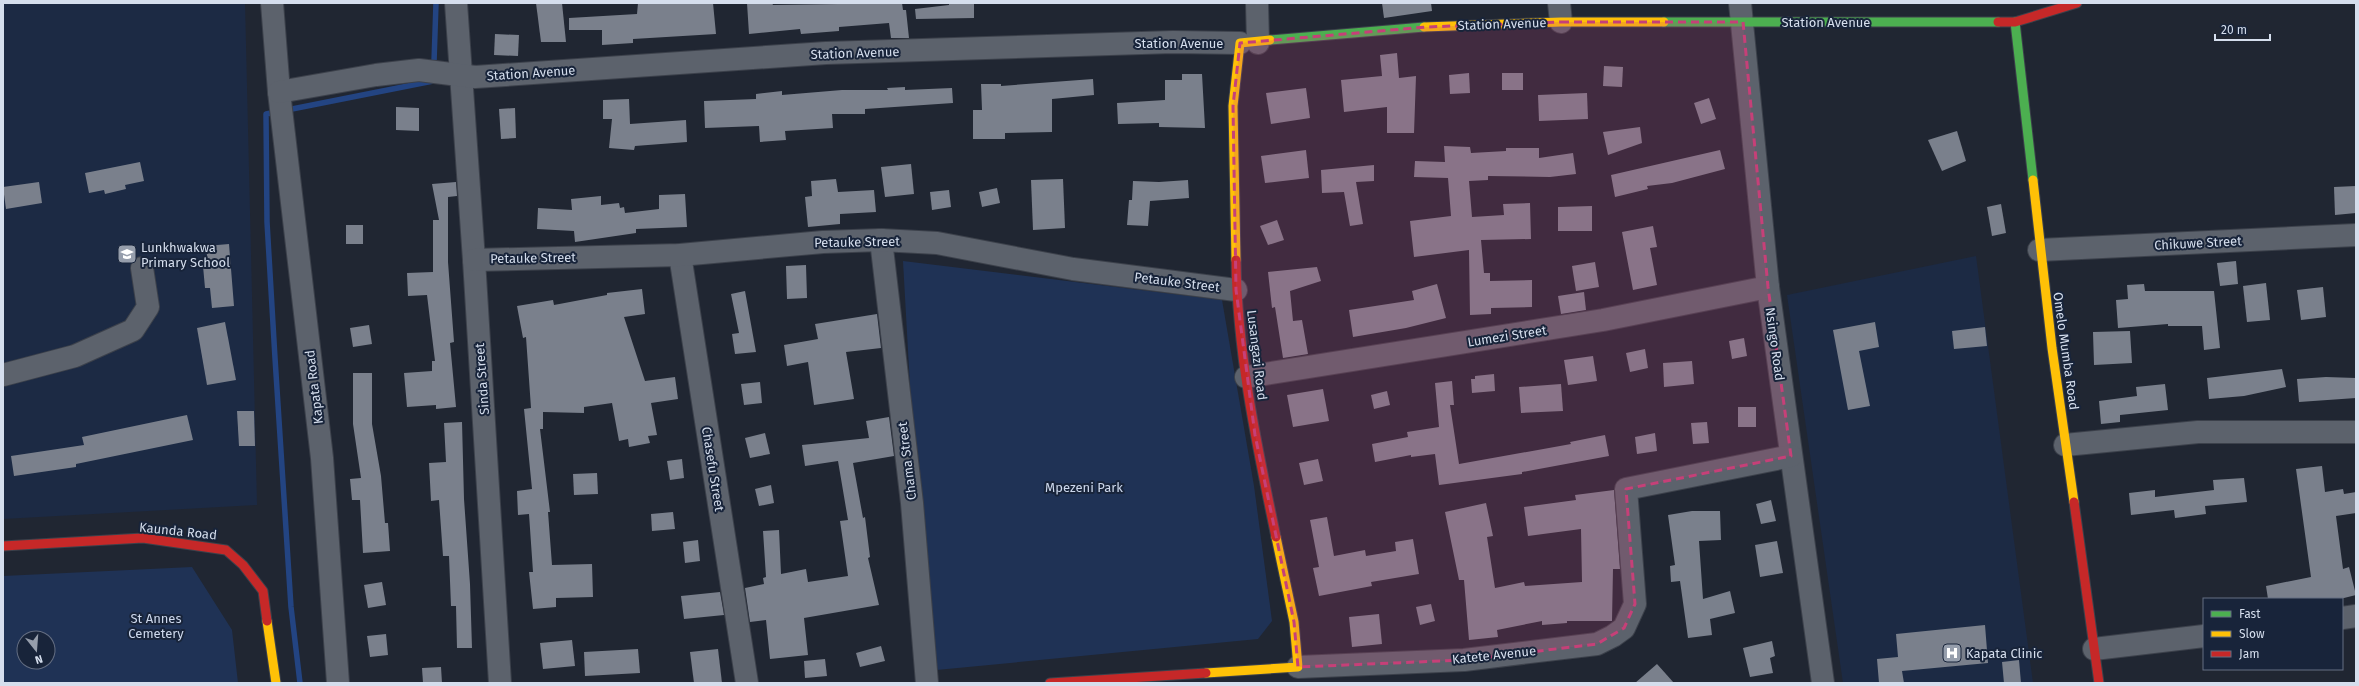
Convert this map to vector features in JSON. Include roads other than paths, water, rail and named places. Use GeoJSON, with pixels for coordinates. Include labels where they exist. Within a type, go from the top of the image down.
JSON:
{"type":"FeatureCollection","features":[{"type":"Feature","properties":{"kind":"street","name":"Kapata Road"},"geometry":{"type":"LineString","coordinates":[[272,3],[279,92],[322,458],[338,683]]}},
{"type":"Feature","properties":{"kind":"street","name":"Sinda Street"},"geometry":{"type":"LineString","coordinates":[[456,3],[474,260],[500,683]]}},
{"type":"Feature","properties":{"kind":"street"},"geometry":{"type":"LineString","coordinates":[[1249,43],[1256,3]]}},
{"type":"Feature","properties":{"kind":"street","name":"Station Avenue"},"geometry":{"type":"LineString","coordinates":[[279,92],[376,75],[419,70],[475,77],[826,53],[1173,42],[1249,43],[1426,27],[1560,12],[1741,12],[2015,22],[2077,3]]}},
{"type":"Feature","properties":{"kind":"street","name":"Nsingo Road"},"geometry":{"type":"LineString","coordinates":[[1741,12],[1768,287],[1823,683]]}},
{"type":"Feature","properties":{"kind":"street","name":"Omelo Mumba Road"},"geometry":{"type":"LineString","coordinates":[[2015,22],[2040,250],[2065,445],[2099,683]]}},
{"type":"Feature","properties":{"kind":"street","name":"Lusangazi Road"},"geometry":{"type":"LineString","coordinates":[[1249,43],[1233,106],[1236,290],[1246,377],[1255,435],[1294,622],[1298,667]]}},
{"type":"Feature","properties":{"kind":"street","name":"Chikuwe Street"},"geometry":{"type":"LineString","coordinates":[[2040,250],[2356,235]]}},
{"type":"Feature","properties":{"kind":"street","name":"Petauke Street"},"geometry":{"type":"LineString","coordinates":[[474,260],[680,255],[823,242],[881,240],[937,243],[1073,269],[1236,290]]}},
{"type":"Feature","properties":{"kind":"street","name":"Chama Street"},"geometry":{"type":"LineString","coordinates":[[881,240],[912,503],[927,683]]}},
{"type":"Feature","properties":{"kind":"street","name":"Chasefu Street"},"geometry":{"type":"LineString","coordinates":[[680,255],[747,683]]}},
{"type":"Feature","properties":{"kind":"street"},"geometry":{"type":"LineString","coordinates":[[3,375],[75,356],[133,330],[148,307],[142,268]]}},
{"type":"Feature","properties":{"kind":"street","name":"Lumezi Street"},"geometry":{"type":"LineString","coordinates":[[1246,377],[1603,320],[1768,287]]}},
{"type":"Feature","properties":{"kind":"street"},"geometry":{"type":"LineString","coordinates":[[2065,445],[2198,432],[2356,432]]}},
{"type":"Feature","properties":{"kind":"street","name":"Katete Avenue"},"geometry":{"type":"LineString","coordinates":[[1050,683],[1298,667],[1464,660],[1597,644],[1614,636],[1624,628],[1635,604],[1626,488],[1791,456]]}},
{"type":"Feature","properties":{"kind":"street","name":"Kaunda Road"},"geometry":{"type":"LineString","coordinates":[[3,546],[143,538],[202,544],[226,550],[243,565],[263,591],[276,683]]}},
{"type":"Feature","properties":{"kind":"street"},"geometry":{"type":"LineString","coordinates":[[2343,618],[2356,616]]}},
{"type":"Feature","properties":{"kind":"street"},"geometry":{"type":"LineString","coordinates":[[2094,648],[2203,636]]}},
{"type":"Feature","properties":{"kind":"waterway"},"geometry":{"type":"LineString","coordinates":[[434,62],[436,3]]}},
{"type":"Feature","properties":{"kind":"waterway"},"geometry":{"type":"LineString","coordinates":[[292,109],[433,81]]}},
{"type":"Feature","properties":{"kind":"waterway"},"geometry":{"type":"LineString","coordinates":[[271,113],[266,114],[267,222],[291,607],[300,683]]}},
{"type":"Feature","properties":{"kind":"place","name":"Lunkhwakwa Primary School"},"geometry":{"type":"Point","coordinates":[127,254]}},
{"type":"Feature","properties":{"kind":"place","name":"Kapata Clinic"},"geometry":{"type":"Point","coordinates":[1952,653]}},
{"type":"Feature","properties":{"kind":"park label","name":"Mpezeni Park"},"geometry":{"type":"Point","coordinates":[1084,487]}},
{"type":"Feature","properties":{"kind":"park label","name":"St Annes Cemetery"},"geometry":{"type":"Point","coordinates":[156,626]}}]}
